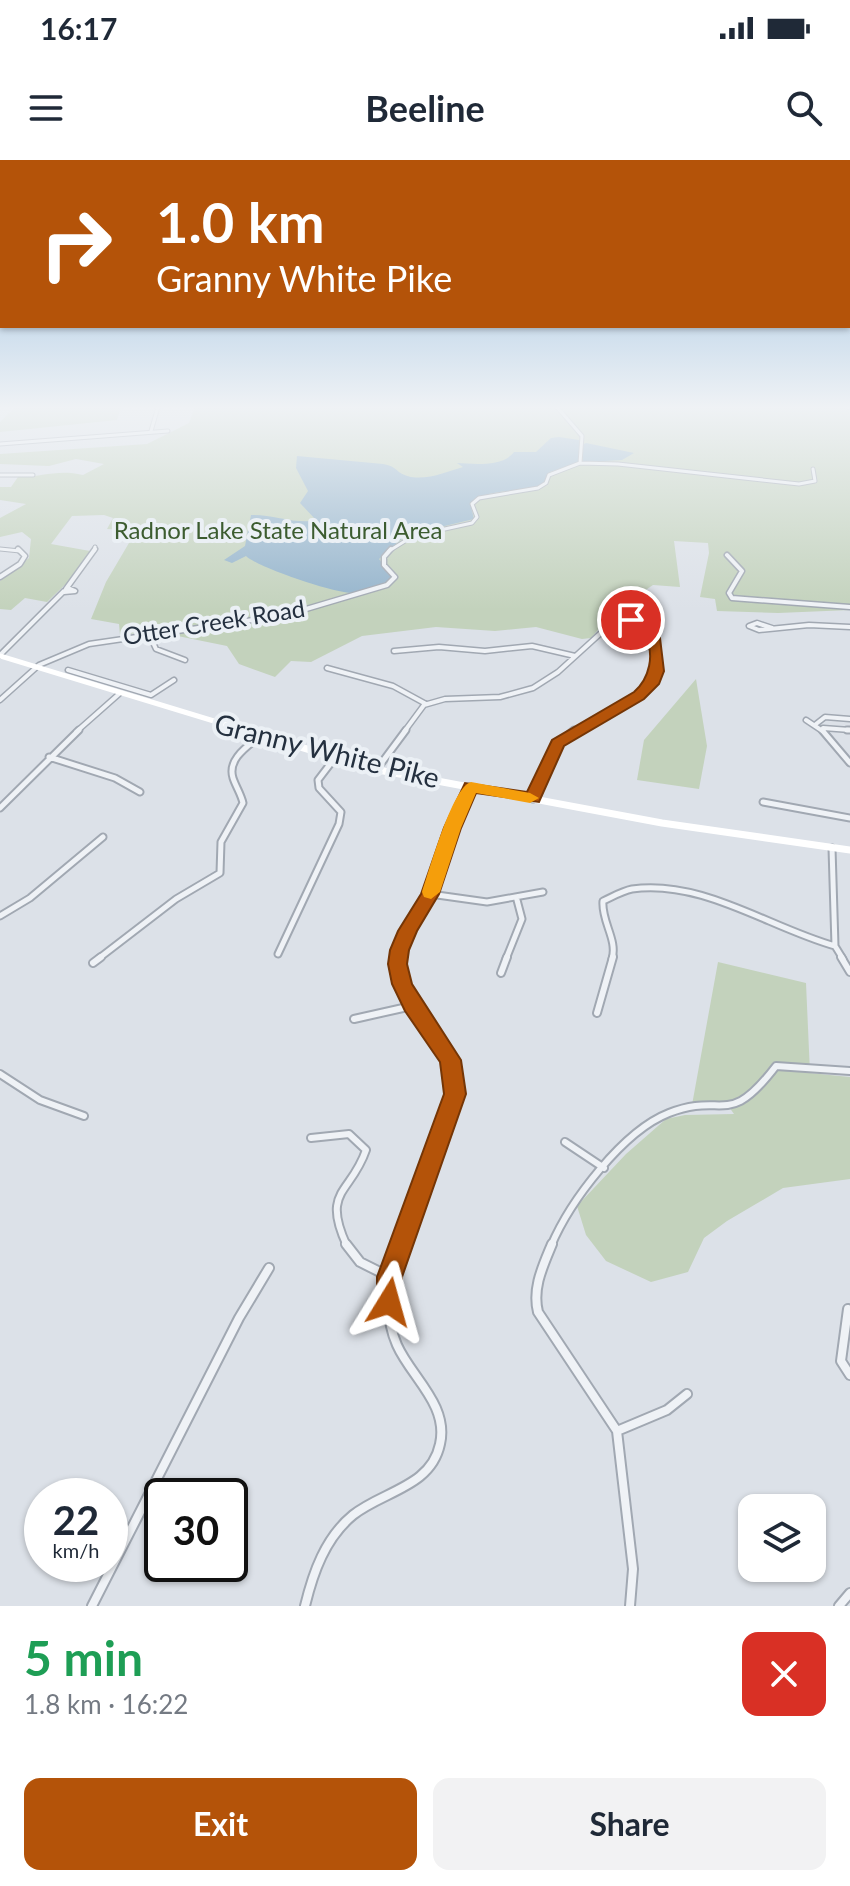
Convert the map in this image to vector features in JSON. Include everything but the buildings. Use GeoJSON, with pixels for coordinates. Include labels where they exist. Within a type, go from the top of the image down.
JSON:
{"type":"FeatureCollection","features":[{"type":"Feature","properties":{"kind":"main road","name":"Granny White Pike"},"geometry":{"type":"LineString","coordinates":[[0,655],[119,694],[334,759],[377,769],[676,825],[850,850]]}},
{"type":"Feature","properties":{"kind":"street","name":"Otter Creek Road"},"geometry":{"type":"LineString","coordinates":[[0,700],[36,667],[89,644],[286,615],[387,585],[395,578],[384,559],[400,542],[472,523],[477,517],[472,504],[479,498],[538,488],[546,483],[550,474]]}},
{"type":"Feature","properties":{"kind":"street"},"geometry":{"type":"LineString","coordinates":[[715,474],[803,484],[815,481],[814,474]]}},
{"type":"Feature","properties":{"kind":"street"},"geometry":{"type":"LineString","coordinates":[[0,475],[33,475]]}},
{"type":"Feature","properties":{"kind":"street"},"geometry":{"type":"LineString","coordinates":[[0,655],[65,590],[94,553],[95,547]]}},
{"type":"Feature","properties":{"kind":"street"},"geometry":{"type":"LineString","coordinates":[[0,549],[18,549],[25,556],[20,564],[0,577]]}},
{"type":"Feature","properties":{"kind":"street"},"geometry":{"type":"LineString","coordinates":[[727,555],[742,571],[729,592],[732,598],[850,607]]}},
{"type":"Feature","properties":{"kind":"street"},"geometry":{"type":"LineString","coordinates":[[377,769],[426,704],[445,699],[495,698],[525,692],[545,683],[602,632],[615,615],[645,603]]}},
{"type":"Feature","properties":{"kind":"street"},"geometry":{"type":"LineString","coordinates":[[533,799],[557,743],[639,696],[655,679],[657,670],[652,635],[639,623],[615,615]]}},
{"type":"Feature","properties":{"kind":"street"},"geometry":{"type":"LineString","coordinates":[[772,628],[850,627]]}},
{"type":"Feature","properties":{"kind":"street"},"geometry":{"type":"LineString","coordinates":[[149,634],[157,650],[185,660]]}},
{"type":"Feature","properties":{"kind":"street"},"geometry":{"type":"LineString","coordinates":[[394,651],[432,647],[483,651],[532,646],[575,656]]}},
{"type":"Feature","properties":{"kind":"street"},"geometry":{"type":"LineString","coordinates":[[327,668],[395,687],[426,704]]}},
{"type":"Feature","properties":{"kind":"street"},"geometry":{"type":"LineString","coordinates":[[68,670],[151,695],[174,680]]}},
{"type":"Feature","properties":{"kind":"street"},"geometry":{"type":"LineString","coordinates":[[94,685],[101,680]]}},
{"type":"Feature","properties":{"kind":"street"},"geometry":{"type":"LineString","coordinates":[[0,808],[48,757],[119,694]]}},
{"type":"Feature","properties":{"kind":"street"},"geometry":{"type":"LineString","coordinates":[[816,724],[825,717],[850,719]]}},
{"type":"Feature","properties":{"kind":"street"},"geometry":{"type":"LineString","coordinates":[[806,720],[822,729],[850,763]]}},
{"type":"Feature","properties":{"kind":"street"},"geometry":{"type":"LineString","coordinates":[[822,729],[850,730]]}},
{"type":"Feature","properties":{"kind":"street"},"geometry":{"type":"LineString","coordinates":[[93,963],[176,899],[220,873],[221,842],[243,803],[232,766],[237,756],[260,736]]}},
{"type":"Feature","properties":{"kind":"street"},"geometry":{"type":"LineString","coordinates":[[48,757],[115,778],[140,792]]}},
{"type":"Feature","properties":{"kind":"street"},"geometry":{"type":"LineString","coordinates":[[278,954],[339,824],[341,812],[319,788],[318,780],[334,759]]}},
{"type":"Feature","properties":{"kind":"street"},"geometry":{"type":"LineString","coordinates":[[305,1606],[323,1552],[337,1531],[354,1514],[420,1478],[430,1467],[441,1444],[442,1431],[436,1404],[396,1343],[389,1302],[390,1277],[455,1094],[450,1060],[412,1006],[399,975],[400,950],[407,931],[430,894],[452,828],[471,787]]}},
{"type":"Feature","properties":{"kind":"street"},"geometry":{"type":"LineString","coordinates":[[763,802],[850,818]]}},
{"type":"Feature","properties":{"kind":"street"},"geometry":{"type":"LineString","coordinates":[[0,916],[20,907],[44,890],[88,846],[103,837]]}},
{"type":"Feature","properties":{"kind":"street"},"geometry":{"type":"LineString","coordinates":[[832,848],[835,946],[850,972]]}},
{"type":"Feature","properties":{"kind":"street"},"geometry":{"type":"LineString","coordinates":[[597,1013],[615,950],[602,913],[603,901],[613,893],[667,888],[696,894],[796,936],[835,946]]}},
{"type":"Feature","properties":{"kind":"street"},"geometry":{"type":"LineString","coordinates":[[430,894],[481,904],[517,900],[543,892]]}},
{"type":"Feature","properties":{"kind":"street"},"geometry":{"type":"LineString","coordinates":[[501,973],[522,919],[517,900]]}},
{"type":"Feature","properties":{"kind":"street"},"geometry":{"type":"LineString","coordinates":[[354,1019],[412,1006]]}},
{"type":"Feature","properties":{"kind":"street"},"geometry":{"type":"LineString","coordinates":[[630,1606],[633,1569],[617,1431],[538,1312],[534,1294],[562,1220],[604,1168],[646,1126],[670,1112],[730,1110],[749,1100],[776,1066],[850,1071]]}},
{"type":"Feature","properties":{"kind":"street"},"geometry":{"type":"LineString","coordinates":[[0,1074],[38,1098],[69,1113],[84,1116]]}},
{"type":"Feature","properties":{"kind":"street"},"geometry":{"type":"LineString","coordinates":[[311,1138],[339,1132],[351,1133],[361,1140],[366,1150],[363,1163],[337,1198],[336,1210],[351,1253],[358,1261],[390,1277]]}},
{"type":"Feature","properties":{"kind":"street"},"geometry":{"type":"LineString","coordinates":[[565,1142],[604,1168]]}},
{"type":"Feature","properties":{"kind":"street"},"geometry":{"type":"LineString","coordinates":[[92,1606],[239,1318],[269,1268]]}},
{"type":"Feature","properties":{"kind":"street"},"geometry":{"type":"LineString","coordinates":[[848,1309],[841,1361],[850,1375]]}},
{"type":"Feature","properties":{"kind":"street"},"geometry":{"type":"LineString","coordinates":[[617,1431],[667,1410],[687,1394]]}},
{"type":"Feature","properties":{"kind":"street"},"geometry":{"type":"LineString","coordinates":[[839,1606],[850,1593]]}},
{"type":"Feature","properties":{"kind":"green space","name":"Radnor Lake State Natural Area"},"geometry":{"type":"Polygon","coordinates":[[[850,474],[850,610],[778,613],[717,611],[715,599],[700,597],[709,553],[708,543],[674,541],[680,587],[653,585],[613,612],[591,638],[582,639],[536,627],[495,631],[436,627],[362,636],[311,662],[291,661],[275,677],[239,664],[227,646],[153,631],[120,635],[119,624],[91,619],[106,582],[136,531],[107,529],[113,518],[104,515],[72,516],[51,544],[90,551],[71,579],[47,602],[25,598],[11,610],[0,609],[0,581],[29,558],[31,539],[22,532],[0,537],[0,518],[26,504],[0,500],[0,487],[11,487],[18,477],[850,474]]]}},
{"type":"Feature","properties":{"kind":"green space"},"geometry":{"type":"Polygon","coordinates":[[[696,679],[707,746],[699,789],[637,780],[644,740],[696,679]]]}},
{"type":"Feature","properties":{"kind":"green space"},"geometry":{"type":"Polygon","coordinates":[[[718,962],[806,983],[810,1073],[850,1077],[850,1179],[783,1188],[704,1238],[688,1272],[651,1282],[606,1261],[586,1235],[577,1206],[626,1154],[666,1119],[685,1115],[734,1114],[729,1107],[692,1105],[718,962]]]}},
{"type":"Feature","properties":{"kind":"water"},"geometry":{"type":"Polygon","coordinates":[[[299,474],[423,477],[549,474],[543,484],[478,498],[470,503],[474,519],[411,534],[400,540],[379,559],[393,577],[357,593],[342,592],[279,573],[246,556],[232,563],[224,560],[245,546],[251,515],[316,520],[300,503],[308,491],[299,474]]]}},
{"type":"Feature","properties":{"kind":"slow traffic"},"geometry":{"type":"LineString","coordinates":[[431,892],[452,828],[471,787],[530,798]]}},
{"type":"Feature","properties":{"kind":"route"},"geometry":{"type":"LineString","coordinates":[[389,1302],[390,1277],[455,1094],[450,1060],[412,1006],[402,984],[398,964],[400,950],[407,931],[430,894],[452,828],[471,787],[533,799],[557,743],[639,696],[655,679],[657,671],[651,633],[631,620]]}}]}
